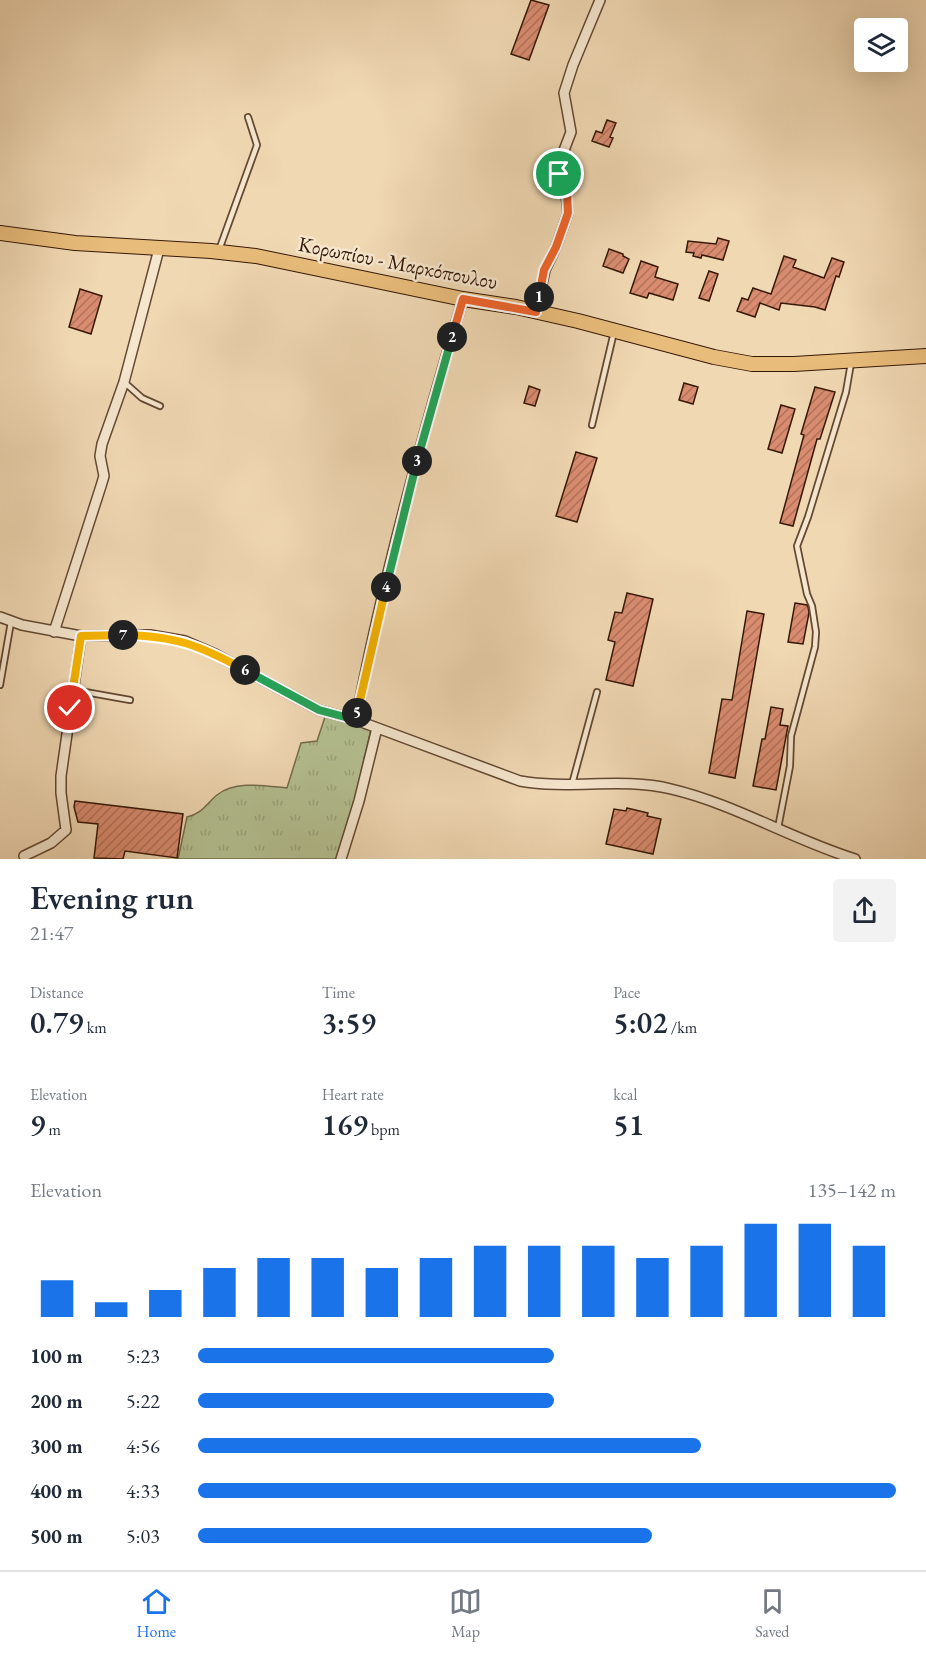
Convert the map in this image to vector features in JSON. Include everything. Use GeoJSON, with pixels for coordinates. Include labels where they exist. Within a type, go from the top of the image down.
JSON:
{"type":"FeatureCollection","features":[{"type":"Feature","properties":{"kind":"main road","name":"Κορωπίου - Μαρκόπουλου"},"geometry":{"type":"LineString","coordinates":[[0,232],[75,243],[256,256],[536,312],[615,330],[714,357],[752,364],[926,356]]}},
{"type":"Feature","properties":{"kind":"street"},"geometry":{"type":"LineString","coordinates":[[536,312],[544,270],[556,247],[568,213],[567,193],[559,174],[563,153],[571,132],[564,93],[600,0]]}},
{"type":"Feature","properties":{"kind":"street"},"geometry":{"type":"LineString","coordinates":[[54,632],[104,476],[100,456],[102,444],[124,382],[159,249]]}},
{"type":"Feature","properties":{"kind":"street"},"geometry":{"type":"LineString","coordinates":[[356,720],[410,491],[463,299]]}},
{"type":"Feature","properties":{"kind":"street"},"geometry":{"type":"LineString","coordinates":[[0,617],[54,632],[81,636],[159,636],[185,641],[215,654],[319,710],[356,720],[450,753],[520,781],[543,785],[637,785],[668,788],[699,796],[855,859]]}},
{"type":"Feature","properties":{"kind":"street"},"geometry":{"type":"LineString","coordinates":[[24,856],[51,843],[66,830],[61,776],[81,636]]}},
{"type":"Feature","properties":{"kind":"street"},"geometry":{"type":"LineString","coordinates":[[341,859],[359,801],[377,728]]}},
{"type":"Feature","properties":{"kind":"lane"},"geometry":{"type":"LineString","coordinates":[[218,252],[257,145],[248,117]]}},
{"type":"Feature","properties":{"kind":"lane"},"geometry":{"type":"LineString","coordinates":[[592,425],[615,330]]}},
{"type":"Feature","properties":{"kind":"lane"},"geometry":{"type":"LineString","coordinates":[[778,828],[790,766],[791,736],[815,647],[816,632],[797,546],[846,392],[851,360]]}},
{"type":"Feature","properties":{"kind":"lane"},"geometry":{"type":"LineString","coordinates":[[124,382],[142,398],[159,406]]}},
{"type":"Feature","properties":{"kind":"lane"},"geometry":{"type":"LineString","coordinates":[[0,685],[11,621]]}},
{"type":"Feature","properties":{"kind":"lane"},"geometry":{"type":"LineString","coordinates":[[74,690],[130,700]]}},
{"type":"Feature","properties":{"kind":"lane"},"geometry":{"type":"LineString","coordinates":[[572,784],[597,692]]}},
{"type":"Feature","properties":{"kind":"green space"},"geometry":{"type":"Polygon","coordinates":[[[325,717],[352,722],[371,729],[355,800],[336,859],[178,859],[187,817],[200,811],[224,790],[260,785],[287,788],[301,743],[317,741],[325,717]]]}},
{"type":"Feature","properties":{"kind":"building"},"geometry":{"type":"Polygon","coordinates":[[[531,0],[549,5],[529,60],[511,54],[531,0]]]}},
{"type":"Feature","properties":{"kind":"building"},"geometry":{"type":"Polygon","coordinates":[[[607,120],[616,123],[610,137],[613,138],[609,147],[592,141],[596,131],[602,133],[607,120]]]}},
{"type":"Feature","properties":{"kind":"building"},"geometry":{"type":"Polygon","coordinates":[[[718,238],[729,241],[723,260],[702,255],[701,258],[693,256],[694,253],[686,252],[688,241],[716,244],[718,238]]]}},
{"type":"Feature","properties":{"kind":"building"},"geometry":{"type":"Polygon","coordinates":[[[609,249],[629,259],[623,273],[603,266],[609,249]]]}},
{"type":"Feature","properties":{"kind":"building"},"geometry":{"type":"Polygon","coordinates":[[[784,256],[796,260],[793,267],[824,278],[832,258],[844,262],[839,277],[836,276],[825,310],[781,303],[779,310],[760,303],[755,317],[737,311],[742,298],[748,300],[753,288],[771,294],[784,256]]]}},
{"type":"Feature","properties":{"kind":"building"},"geometry":{"type":"Polygon","coordinates":[[[641,261],[658,267],[655,277],[678,284],[673,300],[649,293],[647,298],[630,293],[641,261]]]}},
{"type":"Feature","properties":{"kind":"building"},"geometry":{"type":"Polygon","coordinates":[[[709,271],[718,274],[709,301],[699,298],[709,271]]]}},
{"type":"Feature","properties":{"kind":"building"},"geometry":{"type":"Polygon","coordinates":[[[80,289],[102,296],[91,334],[69,327],[80,289]]]}},
{"type":"Feature","properties":{"kind":"building"},"geometry":{"type":"Polygon","coordinates":[[[684,383],[698,387],[693,404],[679,400],[684,383]]]}},
{"type":"Feature","properties":{"kind":"building"},"geometry":{"type":"Polygon","coordinates":[[[529,386],[540,390],[535,406],[524,403],[529,386]]]}},
{"type":"Feature","properties":{"kind":"building"},"geometry":{"type":"Polygon","coordinates":[[[815,387],[835,392],[820,439],[817,439],[793,526],[780,523],[804,435],[801,434],[815,387]]]}},
{"type":"Feature","properties":{"kind":"building"},"geometry":{"type":"Polygon","coordinates":[[[781,405],[795,409],[782,453],[768,449],[781,405]]]}},
{"type":"Feature","properties":{"kind":"building"},"geometry":{"type":"Polygon","coordinates":[[[576,452],[597,458],[577,522],[556,516],[576,452]]]}},
{"type":"Feature","properties":{"kind":"building"},"geometry":{"type":"Polygon","coordinates":[[[627,593],[653,599],[633,686],[606,680],[615,642],[608,640],[615,612],[622,613],[627,593]]]}},
{"type":"Feature","properties":{"kind":"building"},"geometry":{"type":"Polygon","coordinates":[[[795,603],[808,607],[803,644],[788,642],[795,603]]]}},
{"type":"Feature","properties":{"kind":"building"},"geometry":{"type":"Polygon","coordinates":[[[747,611],[764,614],[735,778],[709,773],[722,699],[732,700],[747,611]]]}},
{"type":"Feature","properties":{"kind":"building"},"geometry":{"type":"Polygon","coordinates":[[[771,707],[783,709],[780,725],[788,726],[776,790],[753,786],[771,707]]]}},
{"type":"Feature","properties":{"kind":"building"},"geometry":{"type":"Polygon","coordinates":[[[75,801],[183,814],[177,858],[125,851],[123,859],[94,858],[98,824],[78,822],[74,807],[75,801]]]}},
{"type":"Feature","properties":{"kind":"building"},"geometry":{"type":"Polygon","coordinates":[[[627,808],[661,819],[653,854],[606,844],[614,809],[626,811],[627,808]]]}},
{"type":"Feature","properties":{"kind":"route"},"geometry":{"type":"LineString","coordinates":[[70,708],[81,636],[150,635],[185,641],[202,648],[319,710],[356,720],[414,472],[463,299],[536,312],[544,270],[556,247],[568,213],[567,193],[559,174]]}}]}
